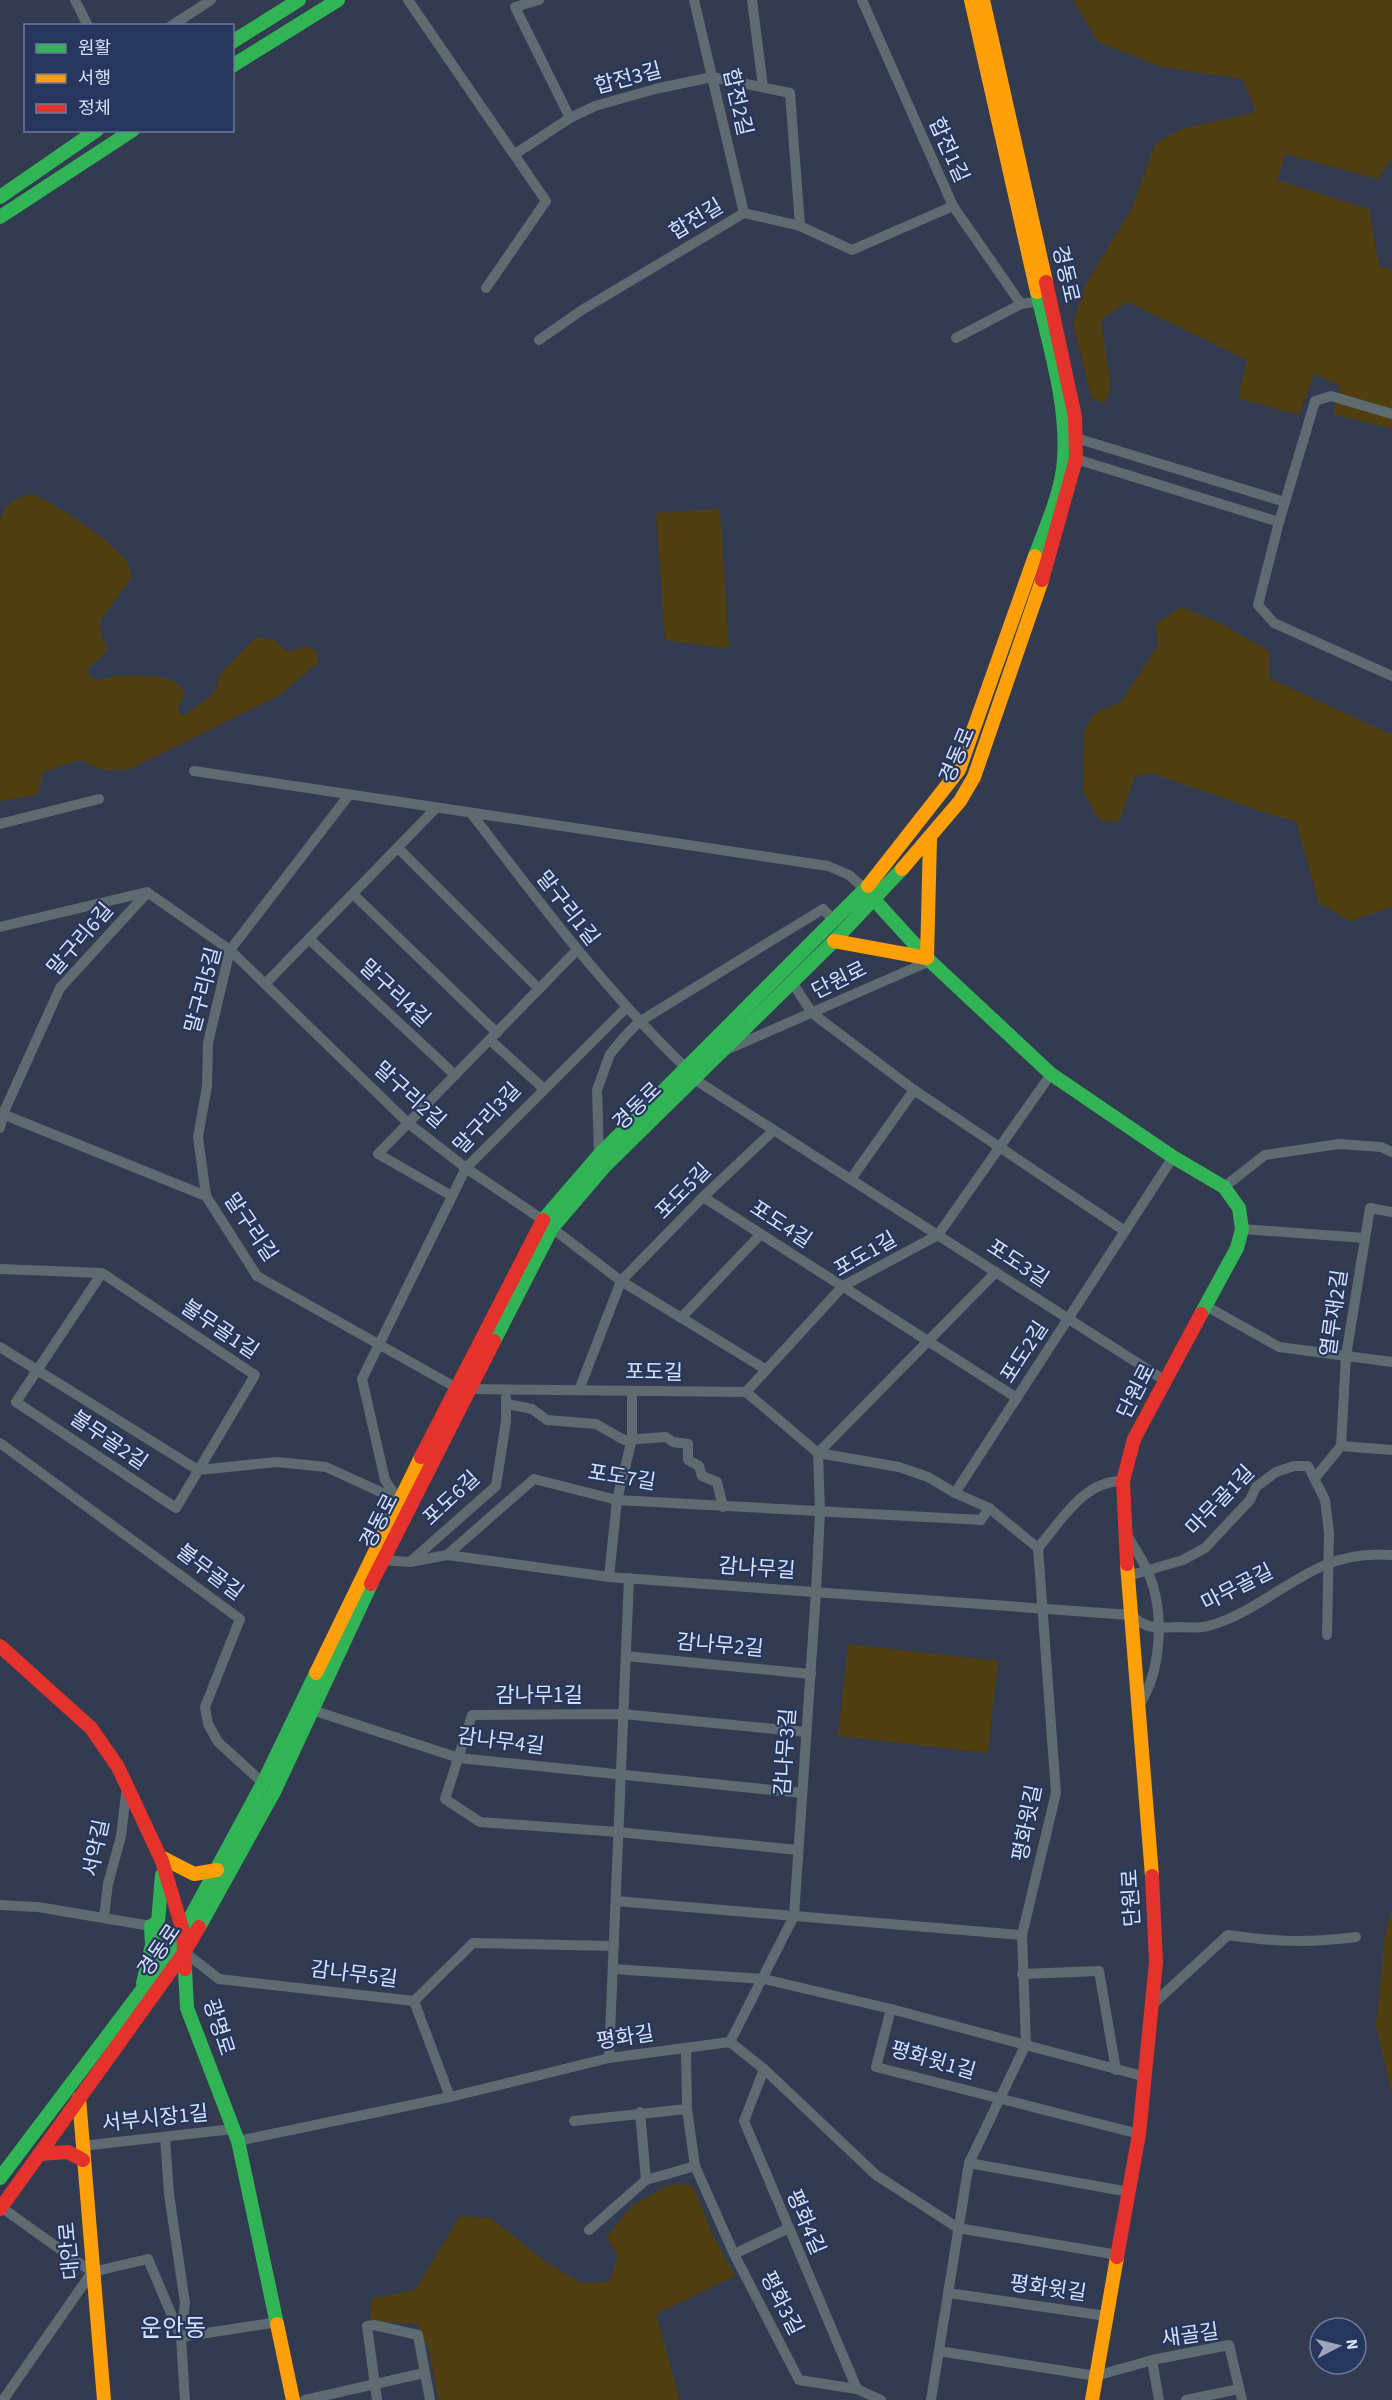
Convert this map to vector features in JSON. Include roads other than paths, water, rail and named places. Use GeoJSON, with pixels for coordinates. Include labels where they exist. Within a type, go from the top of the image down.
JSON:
{"type":"FeatureCollection","features":[{"type":"Feature","properties":{"kind":"street"},"geometry":{"type":"LineString","coordinates":[[75,0],[87,24]]}},
{"type":"Feature","properties":{"kind":"street"},"geometry":{"type":"LineString","coordinates":[[174,24],[211,0]]}},
{"type":"Feature","properties":{"kind":"street"},"geometry":{"type":"LineString","coordinates":[[234,41],[299,0]]}},
{"type":"Feature","properties":{"kind":"street"},"geometry":{"type":"LineString","coordinates":[[234,65],[338,0]]}},
{"type":"Feature","properties":{"kind":"street"},"geometry":{"type":"LineString","coordinates":[[408,0],[546,201],[486,288]]}},
{"type":"Feature","properties":{"kind":"street"},"geometry":{"type":"LineString","coordinates":[[539,0],[515,7],[570,118]]}},
{"type":"Feature","properties":{"kind":"street","name":"합전2길"},"geometry":{"type":"LineString","coordinates":[[694,0],[744,213]]}},
{"type":"Feature","properties":{"kind":"street"},"geometry":{"type":"LineString","coordinates":[[752,0],[764,87]]}},
{"type":"Feature","properties":{"kind":"street","name":"합전1길"},"geometry":{"type":"LineString","coordinates":[[862,0],[953,206],[1021,304]]}},
{"type":"Feature","properties":{"kind":"street","name":"경동로"},"geometry":{"type":"LineString","coordinates":[[183,1931],[263,1783],[547,1224],[599,1155],[690,1073],[721,1053],[834,941],[958,770],[1053,505],[1064,461],[1063,416],[1040,301],[971,0]]}},
{"type":"Feature","properties":{"kind":"street","name":"경동로"},"geometry":{"type":"LineString","coordinates":[[547,1224],[605,1166],[834,921],[869,894],[930,839],[960,801],[980,760],[1053,549],[1076,459],[1076,438],[1068,381],[983,0]]}},
{"type":"Feature","properties":{"kind":"street","name":"합전3길"},"geometry":{"type":"LineString","coordinates":[[515,154],[570,118],[595,106],[712,77],[790,93],[800,226]]}},
{"type":"Feature","properties":{"kind":"street"},"geometry":{"type":"LineString","coordinates":[[0,197],[94,132]]}},
{"type":"Feature","properties":{"kind":"street"},"geometry":{"type":"LineString","coordinates":[[0,217],[130,132]]}},
{"type":"Feature","properties":{"kind":"street","name":"합전길"},"geometry":{"type":"LineString","coordinates":[[539,340],[582,310],[744,213],[800,226],[852,250],[953,206]]}},
{"type":"Feature","properties":{"kind":"street"},"geometry":{"type":"LineString","coordinates":[[956,338],[1021,304],[1040,301]]}},
{"type":"Feature","properties":{"kind":"street"},"geometry":{"type":"LineString","coordinates":[[1392,414],[1330,396],[1315,401],[1279,522],[1258,605],[1274,623],[1392,676]]}},
{"type":"Feature","properties":{"kind":"street"},"geometry":{"type":"LineString","coordinates":[[1076,438],[1285,502]]}},
{"type":"Feature","properties":{"kind":"street"},"geometry":{"type":"LineString","coordinates":[[1076,459],[1279,522]]}},
{"type":"Feature","properties":{"kind":"street"},"geometry":{"type":"LineString","coordinates":[[194,771],[828,866],[849,875],[928,959],[1051,1074],[1173,1157],[1224,1187],[1239,1208],[1242,1229],[1365,1238]]}},
{"type":"Feature","properties":{"kind":"street","name":"말구리5길"},"geometry":{"type":"LineString","coordinates":[[206,1196],[198,1137],[207,1086],[208,1043],[230,950],[350,795]]}},
{"type":"Feature","properties":{"kind":"street"},"geometry":{"type":"LineString","coordinates":[[0,824],[99,799]]}},
{"type":"Feature","properties":{"kind":"street"},"geometry":{"type":"LineString","coordinates":[[264,984],[436,808]]}},
{"type":"Feature","properties":{"kind":"street","name":"말구리1길"},"geometry":{"type":"LineString","coordinates":[[471,813],[576,951],[639,1022],[690,1073]]}},
{"type":"Feature","properties":{"kind":"street"},"geometry":{"type":"LineString","coordinates":[[928,959],[930,839]]}},
{"type":"Feature","properties":{"kind":"street"},"geometry":{"type":"LineString","coordinates":[[398,848],[539,989]]}},
{"type":"Feature","properties":{"kind":"street"},"geometry":{"type":"LineString","coordinates":[[0,927],[147,892]]}},
{"type":"Feature","properties":{"kind":"street","name":"말구리2길"},"geometry":{"type":"LineString","coordinates":[[147,892],[230,950],[408,1123],[621,1281]]}},
{"type":"Feature","properties":{"kind":"street","name":"말구리6길"},"geometry":{"type":"LineString","coordinates":[[1,1113],[60,988],[147,892]]}},
{"type":"Feature","properties":{"kind":"street","name":"말구리4길"},"geometry":{"type":"LineString","coordinates":[[353,894],[543,1088]]}},
{"type":"Feature","properties":{"kind":"street"},"geometry":{"type":"LineString","coordinates":[[599,1155],[597,1090],[610,1054],[639,1022],[823,909],[834,921]]}},
{"type":"Feature","properties":{"kind":"street","name":"말구리4길"},"geometry":{"type":"LineString","coordinates":[[309,939],[455,1075]]}},
{"type":"Feature","properties":{"kind":"street"},"geometry":{"type":"LineString","coordinates":[[834,941],[928,959]]}},
{"type":"Feature","properties":{"kind":"street"},"geometry":{"type":"LineString","coordinates":[[452,1196],[378,1154],[576,951]]}},
{"type":"Feature","properties":{"kind":"street","name":"단원로"},"geometry":{"type":"LineString","coordinates":[[914,1090],[812,1013],[928,959]]}},
{"type":"Feature","properties":{"kind":"street"},"geometry":{"type":"LineString","coordinates":[[721,1053],[812,1013],[792,982]]}},
{"type":"Feature","properties":{"kind":"street","name":"말구리3길"},"geometry":{"type":"LineString","coordinates":[[404,1504],[385,1480],[362,1379],[466,1168],[543,1088],[626,1008]]}},
{"type":"Feature","properties":{"kind":"street","name":"포도3길"},"geometry":{"type":"LineString","coordinates":[[690,1073],[774,1130],[1164,1380]]}},
{"type":"Feature","properties":{"kind":"street","name":"포도1길"},"geometry":{"type":"LineString","coordinates":[[746,1392],[843,1286],[938,1235],[1051,1074]]}},
{"type":"Feature","properties":{"kind":"street"},"geometry":{"type":"LineString","coordinates":[[851,1179],[914,1090],[999,1149],[1125,1231]]}},
{"type":"Feature","properties":{"kind":"street"},"geometry":{"type":"LineString","coordinates":[[0,1128],[1,1113]]}},
{"type":"Feature","properties":{"kind":"street","name":"말구리길"},"geometry":{"type":"LineString","coordinates":[[1,1113],[206,1196],[258,1276],[378,1344],[462,1388]]}},
{"type":"Feature","properties":{"kind":"street","name":"포도5길"},"geometry":{"type":"LineString","coordinates":[[579,1390],[621,1281],[703,1197],[774,1130]]}},
{"type":"Feature","properties":{"kind":"street"},"geometry":{"type":"LineString","coordinates":[[1224,1187],[1265,1155],[1340,1144],[1381,1147],[1392,1152]]}},
{"type":"Feature","properties":{"kind":"street","name":"포도2길"},"geometry":{"type":"LineString","coordinates":[[955,1493],[1173,1157]]}},
{"type":"Feature","properties":{"kind":"street","name":"포도4길"},"geometry":{"type":"LineString","coordinates":[[703,1197],[1017,1398]]}},
{"type":"Feature","properties":{"kind":"street","name":"열루재2길"},"geometry":{"type":"LineString","coordinates":[[1341,1446],[1346,1356],[1370,1208],[1392,1212]]}},
{"type":"Feature","properties":{"kind":"street","name":"단원로"},"geometry":{"type":"LineString","coordinates":[[1092,2400],[1139,2134],[1156,1962],[1130,1615],[1123,1481],[1134,1439],[1237,1248],[1242,1229]]}},
{"type":"Feature","properties":{"kind":"street"},"geometry":{"type":"LineString","coordinates":[[681,1318],[761,1234]]}},
{"type":"Feature","properties":{"kind":"street"},"geometry":{"type":"LineString","coordinates":[[0,1269],[102,1273]]}},
{"type":"Feature","properties":{"kind":"street"},"geometry":{"type":"LineString","coordinates":[[816,1592],[820,1512],[818,1453],[996,1272]]}},
{"type":"Feature","properties":{"kind":"street"},"geometry":{"type":"LineString","coordinates":[[38,1369],[102,1273]]}},
{"type":"Feature","properties":{"kind":"street","name":"불무골1길"},"geometry":{"type":"LineString","coordinates":[[102,1273],[255,1375],[198,1470]]}},
{"type":"Feature","properties":{"kind":"street"},"geometry":{"type":"LineString","coordinates":[[621,1281],[765,1369]]}},
{"type":"Feature","properties":{"kind":"street"},"geometry":{"type":"LineString","coordinates":[[1206,1306],[1279,1347],[1392,1362]]}},
{"type":"Feature","properties":{"kind":"street"},"geometry":{"type":"LineString","coordinates":[[0,1347],[198,1470],[277,1462],[326,1467],[404,1504]]}},
{"type":"Feature","properties":{"kind":"street","name":"불무골2길"},"geometry":{"type":"LineString","coordinates":[[38,1369],[16,1402],[176,1508],[198,1470]]}},
{"type":"Feature","properties":{"kind":"street","name":"포도길"},"geometry":{"type":"LineString","coordinates":[[462,1388],[746,1392]]}},
{"type":"Feature","properties":{"kind":"street","name":"포도6길"},"geometry":{"type":"LineString","coordinates":[[410,1562],[496,1486],[507,1404],[505,1389]]}},
{"type":"Feature","properties":{"kind":"street"},"geometry":{"type":"LineString","coordinates":[[609,1576],[617,1500],[632,1439],[632,1391]]}},
{"type":"Feature","properties":{"kind":"street"},"geometry":{"type":"LineString","coordinates":[[746,1392],[818,1453],[899,1467],[928,1477],[955,1493],[989,1508],[1038,1548],[1044,1609]]}},
{"type":"Feature","properties":{"kind":"street"},"geometry":{"type":"LineString","coordinates":[[507,1404],[532,1409],[547,1420],[596,1424],[624,1440],[666,1437],[673,1442],[688,1444],[688,1460],[699,1466],[702,1476],[717,1482],[723,1507]]}},
{"type":"Feature","properties":{"kind":"street","name":"불무골길"},"geometry":{"type":"LineString","coordinates":[[0,1443],[240,1619],[205,1707],[208,1724],[218,1742],[263,1783]]}},
{"type":"Feature","properties":{"kind":"street"},"geometry":{"type":"LineString","coordinates":[[1327,1635],[1326,1564],[1329,1533],[1325,1500],[1315,1478],[1341,1446],[1392,1450]]}},
{"type":"Feature","properties":{"kind":"street","name":"마무골1길"},"geometry":{"type":"LineString","coordinates":[[1128,1576],[1183,1560],[1205,1548],[1250,1500],[1256,1487],[1276,1472],[1294,1466],[1308,1466],[1315,1478]]}},
{"type":"Feature","properties":{"kind":"street","name":"포도7길"},"geometry":{"type":"LineString","coordinates":[[447,1555],[534,1479],[617,1500],[723,1507],[981,1520],[989,1508]]}},
{"type":"Feature","properties":{"kind":"street"},"geometry":{"type":"LineString","coordinates":[[1038,1548],[1082,1497],[1097,1485],[1123,1481]]}},
{"type":"Feature","properties":{"kind":"street","name":"경동로"},"geometry":{"type":"LineString","coordinates":[[1,2208],[79,2098],[180,1947],[275,1790],[382,1560],[404,1504]]}},
{"type":"Feature","properties":{"kind":"street"},"geometry":{"type":"LineString","coordinates":[[1125,1532],[1148,1572],[1158,1628],[1154,1678],[1138,1707]]}},
{"type":"Feature","properties":{"kind":"street","name":"감나무길"},"geometry":{"type":"LineString","coordinates":[[382,1560],[410,1562],[447,1555],[629,1578],[1130,1615]]}},
{"type":"Feature","properties":{"kind":"street","name":"마무골길"},"geometry":{"type":"LineString","coordinates":[[1130,1615],[1145,1627],[1207,1627],[1256,1605],[1290,1581],[1326,1564],[1354,1556],[1392,1555]]}},
{"type":"Feature","properties":{"kind":"street"},"geometry":{"type":"LineString","coordinates":[[609,2058],[629,1578]]}},
{"type":"Feature","properties":{"kind":"street","name":"감나무3길"},"geometry":{"type":"LineString","coordinates":[[730,2042],[794,1916],[816,1592]]}},
{"type":"Feature","properties":{"kind":"street","name":"평화윗길"},"geometry":{"type":"LineString","coordinates":[[931,2400],[969,2163],[1026,2044],[1022,1935],[1056,1793],[1044,1609]]}},
{"type":"Feature","properties":{"kind":"street","name":"광명로"},"geometry":{"type":"LineString","coordinates":[[0,1646],[91,1728],[118,1767],[162,1859],[183,1931],[180,1947],[187,2008],[236,2135],[293,2400]]}},
{"type":"Feature","properties":{"kind":"street","name":"감나무2길"},"geometry":{"type":"LineString","coordinates":[[626,1656],[811,1674]]}},
{"type":"Feature","properties":{"kind":"street","name":"감나무4길"},"geometry":{"type":"LineString","coordinates":[[312,1710],[459,1758],[621,1774]]}},
{"type":"Feature","properties":{"kind":"street"},"geometry":{"type":"LineString","coordinates":[[624,1714],[805,1732]]}},
{"type":"Feature","properties":{"kind":"street","name":"감나무1길"},"geometry":{"type":"LineString","coordinates":[[618,1832],[480,1822],[445,1799],[472,1715],[624,1714]]}},
{"type":"Feature","properties":{"kind":"street"},"geometry":{"type":"LineString","coordinates":[[621,1774],[802,1793]]}},
{"type":"Feature","properties":{"kind":"street","name":"서악길"},"geometry":{"type":"LineString","coordinates":[[104,1917],[108,1884],[121,1836],[127,1786]]}},
{"type":"Feature","properties":{"kind":"street"},"geometry":{"type":"LineString","coordinates":[[618,1832],[798,1850]]}},
{"type":"Feature","properties":{"kind":"street"},"geometry":{"type":"LineString","coordinates":[[151,1926],[158,1922],[162,1859],[194,1875],[217,1870]]}},
{"type":"Feature","properties":{"kind":"street"},"geometry":{"type":"LineString","coordinates":[[616,1901],[1022,1935]]}},
{"type":"Feature","properties":{"kind":"street"},"geometry":{"type":"LineString","coordinates":[[0,1905],[38,1907],[151,1926],[180,1947]]}},
{"type":"Feature","properties":{"kind":"street"},"geometry":{"type":"LineString","coordinates":[[142,1990],[152,1945],[151,1926]]}},
{"type":"Feature","properties":{"kind":"street"},"geometry":{"type":"LineString","coordinates":[[1152,2005],[1228,1935],[1276,1942],[1310,1943],[1356,1937]]}},
{"type":"Feature","properties":{"kind":"street","name":"감나무5길"},"geometry":{"type":"LineString","coordinates":[[180,1947],[219,1978],[414,2001],[473,1943],[614,1946]]}},
{"type":"Feature","properties":{"kind":"street","name":"경동로"},"geometry":{"type":"LineString","coordinates":[[0,2178],[142,1990],[180,1947]]}},
{"type":"Feature","properties":{"kind":"street"},"geometry":{"type":"LineString","coordinates":[[613,1969],[764,1979]]}},
{"type":"Feature","properties":{"kind":"street"},"geometry":{"type":"LineString","coordinates":[[1022,1974],[1099,1971],[1116,2070]]}},
{"type":"Feature","properties":{"kind":"street","name":"평화윗1길"},"geometry":{"type":"LineString","coordinates":[[764,1979],[1026,2044]]}},
{"type":"Feature","properties":{"kind":"street"},"geometry":{"type":"LineString","coordinates":[[414,2001],[450,2097]]}},
{"type":"Feature","properties":{"kind":"street","name":"평화윗1길"},"geometry":{"type":"LineString","coordinates":[[891,2009],[876,2067],[999,2099]]}},
{"type":"Feature","properties":{"kind":"street"},"geometry":{"type":"LineString","coordinates":[[730,2042],[764,2069],[876,2175],[958,2228]]}},
{"type":"Feature","properties":{"kind":"street","name":"평화길"},"geometry":{"type":"LineString","coordinates":[[236,2135],[450,2097],[609,2058],[730,2042]]}},
{"type":"Feature","properties":{"kind":"street"},"geometry":{"type":"LineString","coordinates":[[1026,2044],[1146,2077]]}},
{"type":"Feature","properties":{"kind":"street","name":"평화3길"},"geometry":{"type":"LineString","coordinates":[[686,2048],[687,2109],[695,2166],[734,2254],[799,2380],[857,2389],[881,2400]]}},
{"type":"Feature","properties":{"kind":"street","name":"평화4길"},"geometry":{"type":"LineString","coordinates":[[764,2069],[744,2121],[787,2229],[857,2389]]}},
{"type":"Feature","properties":{"kind":"street","name":"대안로"},"geometry":{"type":"LineString","coordinates":[[79,2098],[104,2400]]}},
{"type":"Feature","properties":{"kind":"street"},"geometry":{"type":"LineString","coordinates":[[999,2099],[1139,2134]]}},
{"type":"Feature","properties":{"kind":"street"},"geometry":{"type":"LineString","coordinates":[[574,2121],[640,2112],[687,2109]]}},
{"type":"Feature","properties":{"kind":"street"},"geometry":{"type":"LineString","coordinates":[[640,2112],[646,2180]]}},
{"type":"Feature","properties":{"kind":"street","name":"서부시장1길"},"geometry":{"type":"LineString","coordinates":[[82,2153],[165,2137],[236,2135]]}},
{"type":"Feature","properties":{"kind":"street"},"geometry":{"type":"LineString","coordinates":[[165,2137],[169,2194],[185,2303],[181,2337],[185,2400]]}},
{"type":"Feature","properties":{"kind":"street"},"geometry":{"type":"LineString","coordinates":[[39,2154],[64,2150],[82,2153]]}},
{"type":"Feature","properties":{"kind":"street"},"geometry":{"type":"LineString","coordinates":[[969,2163],[1128,2192]]}},
{"type":"Feature","properties":{"kind":"street"},"geometry":{"type":"LineString","coordinates":[[589,2230],[646,2180],[695,2166]]}},
{"type":"Feature","properties":{"kind":"street"},"geometry":{"type":"LineString","coordinates":[[1,2208],[92,2272]]}},
{"type":"Feature","properties":{"kind":"street","name":"평화윗길"},"geometry":{"type":"LineString","coordinates":[[958,2228],[1118,2255]]}},
{"type":"Feature","properties":{"kind":"street"},"geometry":{"type":"LineString","coordinates":[[734,2254],[787,2229]]}},
{"type":"Feature","properties":{"kind":"street"},"geometry":{"type":"LineString","coordinates":[[3,2400],[12,2395],[92,2272],[147,2259],[181,2337]]}},
{"type":"Feature","properties":{"kind":"street","name":"평화윗길"},"geometry":{"type":"LineString","coordinates":[[948,2293],[1107,2316]]}},
{"type":"Feature","properties":{"kind":"street"},"geometry":{"type":"LineString","coordinates":[[181,2337],[278,2322]]}},
{"type":"Feature","properties":{"kind":"street"},"geometry":{"type":"LineString","coordinates":[[377,2400],[367,2326],[418,2336],[430,2400]]}},
{"type":"Feature","properties":{"kind":"street","name":"새골길"},"geometry":{"type":"LineString","coordinates":[[1096,2376],[1152,2360],[1229,2345],[1240,2394],[1186,2400]]}},
{"type":"Feature","properties":{"kind":"street"},"geometry":{"type":"LineString","coordinates":[[939,2351],[1096,2376]]}},
{"type":"Feature","properties":{"kind":"street","name":"새골길"},"geometry":{"type":"LineString","coordinates":[[1152,2360],[1159,2400]]}},
{"type":"Feature","properties":{"kind":"street"},"geometry":{"type":"LineString","coordinates":[[305,2400],[424,2373]]}},
{"type":"Feature","properties":{"kind":"district","name":"운안동"},"geometry":{"type":"Point","coordinates":[173,2328]}}]}
